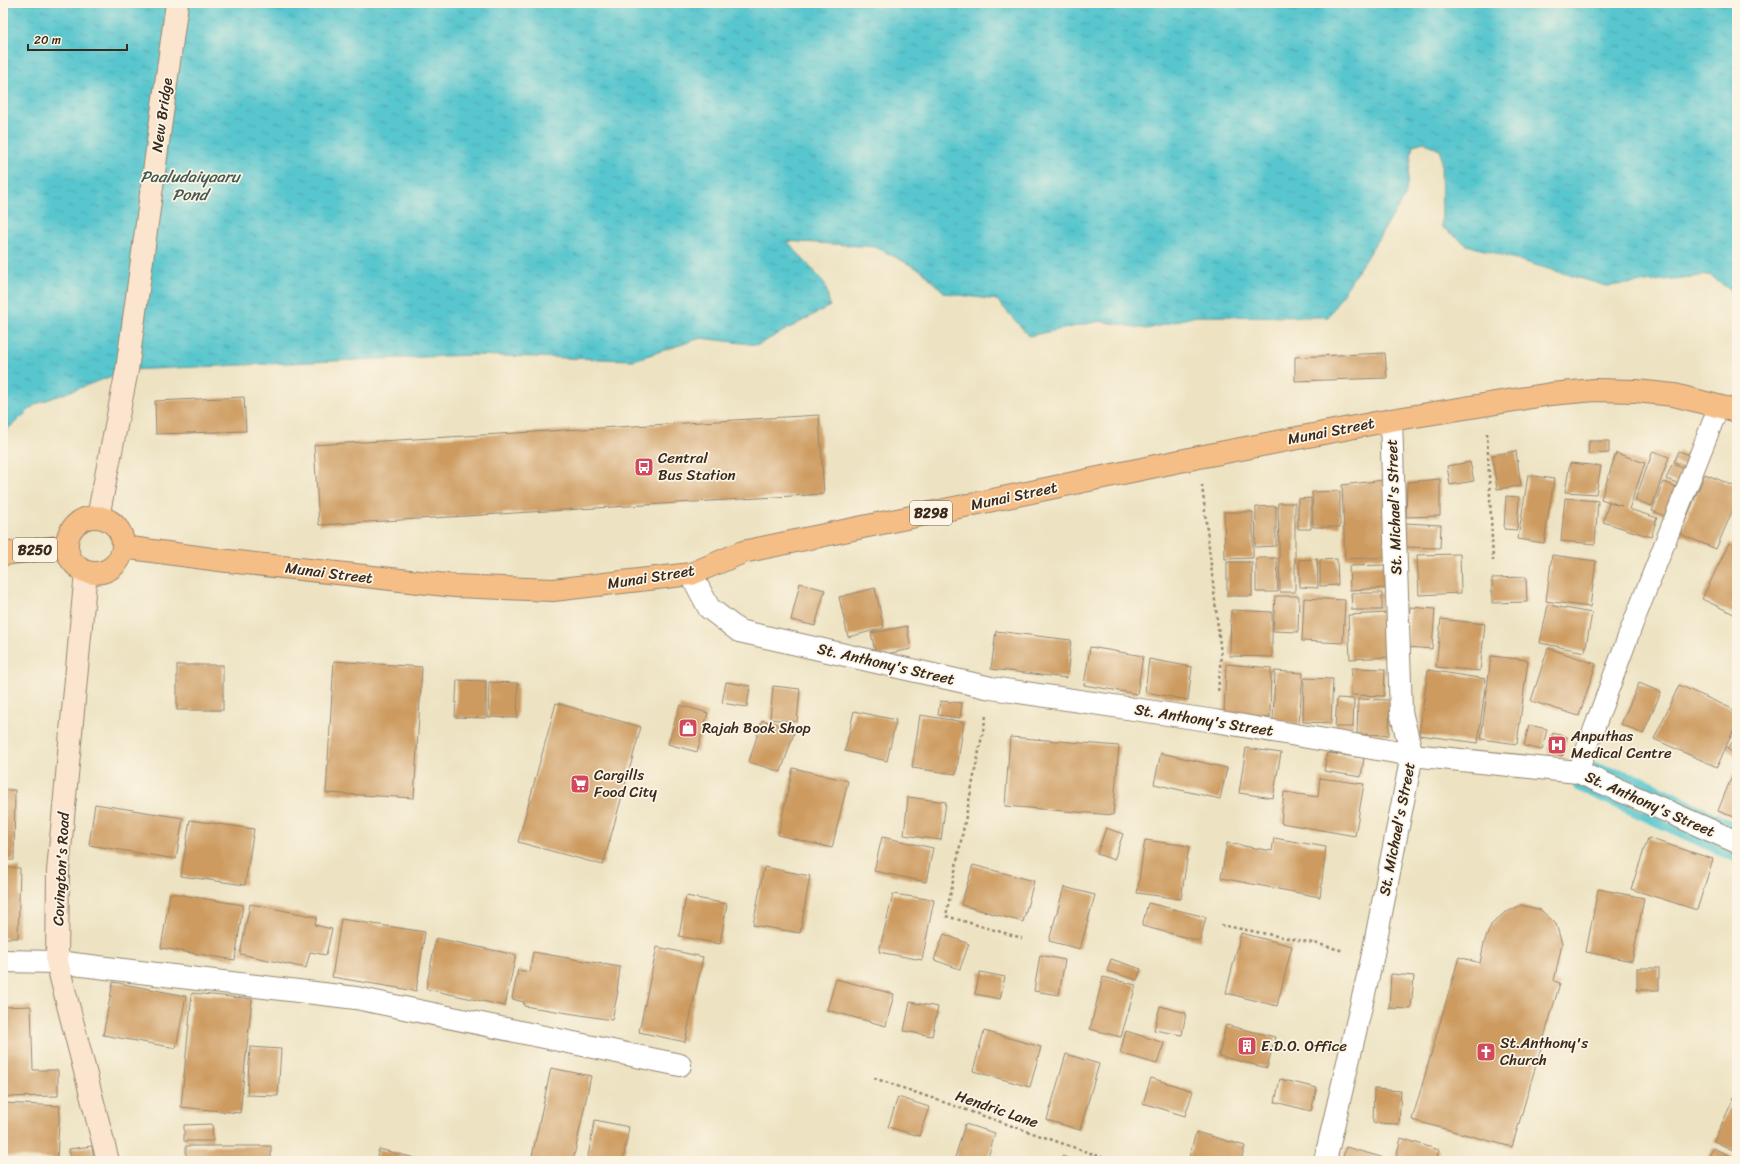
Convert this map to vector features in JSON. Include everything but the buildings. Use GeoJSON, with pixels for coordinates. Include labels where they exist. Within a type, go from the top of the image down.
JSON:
{"type":"FeatureCollection","features":[{"type":"Feature","properties":{"kind":"main road","name":"New Bridge"},"geometry":{"type":"LineString","coordinates":[[98,517],[128,370],[177,3]]}},
{"type":"Feature","properties":{"kind":"main road","name":"Munai Street"},"geometry":{"type":"LineString","coordinates":[[123,547],[376,578],[455,586],[553,590],[691,574],[743,552],[1199,457],[1486,403],[1551,394],[1595,390],[1636,391],[1674,395],[1728,409]]}},
{"type":"Feature","properties":{"kind":"main road"},"geometry":{"type":"LineString","coordinates":[[98,517],[112,522],[120,533],[123,547],[119,559],[111,568],[99,573],[86,572],[76,566],[69,558],[67,546],[69,534],[76,525],[86,518],[98,517]]}},
{"type":"Feature","properties":{"kind":"main road","name":"B250"},"geometry":{"type":"LineString","coordinates":[[3,554],[67,546]]}},
{"type":"Feature","properties":{"kind":"main road","name":"Covington's Road"},"geometry":{"type":"LineString","coordinates":[[86,572],[58,871],[57,962],[108,1161]]}},
{"type":"Feature","properties":{"kind":"street","name":"St. Michael's Street"},"geometry":{"type":"LineString","coordinates":[[1325,1161],[1372,959],[1412,755],[1401,712],[1391,420]]}},
{"type":"Feature","properties":{"kind":"street","name":"St. Anthony's Street"},"geometry":{"type":"LineString","coordinates":[[691,574],[709,608],[739,631],[991,688],[1215,721],[1412,755],[1578,772],[1737,842]]}},
{"type":"Feature","properties":{"kind":"street"},"geometry":{"type":"LineString","coordinates":[[3,961],[57,962],[356,998],[680,1065]]}},
{"type":"Feature","properties":{"kind":"lane"},"geometry":{"type":"LineString","coordinates":[[1578,772],[1632,626],[1728,409]]}},
{"type":"Feature","properties":{"kind":"path"},"geometry":{"type":"LineString","coordinates":[[1486,403],[1493,561]]}},
{"type":"Feature","properties":{"kind":"path"},"geometry":{"type":"LineString","coordinates":[[1199,457],[1221,654],[1215,721]]}},
{"type":"Feature","properties":{"kind":"path"},"geometry":{"type":"LineString","coordinates":[[991,688],[946,916],[1022,938]]}},
{"type":"Feature","properties":{"kind":"path"},"geometry":{"type":"LineString","coordinates":[[1221,925],[1318,944],[1372,959]]}},
{"type":"Feature","properties":{"kind":"path","name":"Hendric Lane"},"geometry":{"type":"LineString","coordinates":[[874,1078],[1113,1161]]}},
{"type":"Feature","properties":{"kind":"water","name":"Paaludaiyaaru Pond"},"geometry":{"type":"Polygon","coordinates":[[[3,3],[1737,3],[1737,295],[1710,275],[1607,286],[1467,245],[1442,227],[1441,151],[1424,142],[1413,145],[1405,197],[1328,317],[1196,316],[1147,329],[1100,321],[1029,336],[997,300],[945,293],[922,271],[876,247],[787,241],[825,284],[830,306],[758,345],[701,338],[634,360],[471,355],[128,370],[36,404],[3,433],[3,3]]]}},
{"type":"Feature","properties":{"kind":"waterway"},"geometry":{"type":"LineString","coordinates":[[1586,766],[1636,778],[1737,829]]}},
{"type":"Feature","properties":{"kind":"waterway"},"geometry":{"type":"LineString","coordinates":[[1578,786],[1737,858]]}},
{"type":"Feature","properties":{"kind":"place","name":"Central Bus Station"},"geometry":{"type":"Point","coordinates":[644,467]}},
{"type":"Feature","properties":{"kind":"place","name":"Rajah Book Shop"},"geometry":{"type":"Point","coordinates":[688,728]}},
{"type":"Feature","properties":{"kind":"place","name":"Anputhas Medical Centre"},"geometry":{"type":"Point","coordinates":[1557,745]}},
{"type":"Feature","properties":{"kind":"place","name":"Cargills Food City"},"geometry":{"type":"Point","coordinates":[580,784]}},
{"type":"Feature","properties":{"kind":"place","name":"E.D.O. Office"},"geometry":{"type":"Point","coordinates":[1247,1046]}},
{"type":"Feature","properties":{"kind":"place","name":"St.Anthony's Church"},"geometry":{"type":"Point","coordinates":[1486,1052]}}]}
